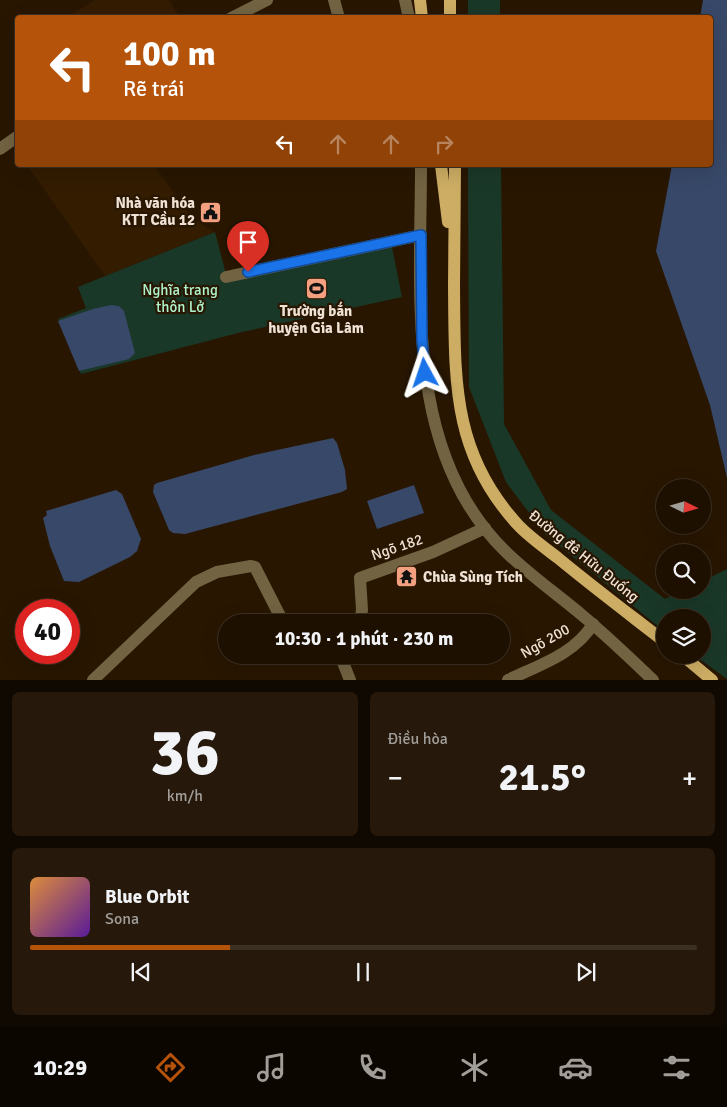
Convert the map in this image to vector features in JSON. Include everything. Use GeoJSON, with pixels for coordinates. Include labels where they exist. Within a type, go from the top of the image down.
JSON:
{"type":"FeatureCollection","features":[{"type":"Feature","properties":{"kind":"main road"},"geometry":{"type":"LineString","coordinates":[[420,0],[422,15]]}},
{"type":"Feature","properties":{"kind":"main road"},"geometry":{"type":"LineString","coordinates":[[450,0],[450,15]]}},
{"type":"Feature","properties":{"kind":"main road"},"geometry":{"type":"LineString","coordinates":[[441,167],[453,262]]}},
{"type":"Feature","properties":{"kind":"main road","name":"Đường đê Hữu Đuống"},"geometry":{"type":"LineString","coordinates":[[455,167],[453,262],[455,366],[460,413],[467,442],[495,496],[520,527],[656,635]]}},
{"type":"Feature","properties":{"kind":"main road"},"geometry":{"type":"LineString","coordinates":[[693,664],[712,680]]}},
{"type":"Feature","properties":{"kind":"street"},"geometry":{"type":"LineString","coordinates":[[237,15],[267,0]]}},
{"type":"Feature","properties":{"kind":"street"},"geometry":{"type":"LineString","coordinates":[[334,0],[338,15]]}},
{"type":"Feature","properties":{"kind":"street"},"geometry":{"type":"LineString","coordinates":[[405,0],[408,15]]}},
{"type":"Feature","properties":{"kind":"street"},"geometry":{"type":"LineString","coordinates":[[0,148],[15,138]]}},
{"type":"Feature","properties":{"kind":"street"},"geometry":{"type":"LineString","coordinates":[[421,167],[422,340],[426,389],[442,453],[454,480],[467,504],[504,550],[593,624],[653,680]]}},
{"type":"Feature","properties":{"kind":"street"},"geometry":{"type":"LineString","coordinates":[[226,277],[421,235]]}},
{"type":"Feature","properties":{"kind":"street","name":"Ngõ 182"},"geometry":{"type":"LineString","coordinates":[[361,614],[360,578],[433,552],[485,528]]}},
{"type":"Feature","properties":{"kind":"street"},"geometry":{"type":"LineString","coordinates":[[93,680],[188,588],[217,572],[251,566],[255,568],[279,614]]}},
{"type":"Feature","properties":{"kind":"street","name":"Ngõ 200"},"geometry":{"type":"LineString","coordinates":[[508,680],[580,643],[593,624]]}},
{"type":"Feature","properties":{"kind":"street"},"geometry":{"type":"LineString","coordinates":[[344,664],[350,680]]}},
{"type":"Feature","properties":{"kind":"shaded area"},"geometry":{"type":"Polygon","coordinates":[[[95,0],[169,0],[179,15],[70,15],[95,0]]]}},
{"type":"Feature","properties":{"kind":"shaded area"},"geometry":{"type":"Polygon","coordinates":[[[28,167],[155,167],[193,219],[215,232],[105,276],[28,167]]]}},
{"type":"Feature","properties":{"kind":"green space"},"geometry":{"type":"Polygon","coordinates":[[[468,0],[500,0],[500,15],[468,15],[468,0]]]}},
{"type":"Feature","properties":{"kind":"green space"},"geometry":{"type":"Polygon","coordinates":[[[468,167],[501,167],[504,424],[551,510],[656,592],[656,599],[711,599],[711,577],[727,569],[727,679],[706,664],[711,664],[711,609],[656,609],[656,625],[545,534],[506,482],[469,387],[468,167]]]}},
{"type":"Feature","properties":{"kind":"green space","name":"Nghĩa trang thôn Lở"},"geometry":{"type":"Polygon","coordinates":[[[215,232],[226,274],[391,242],[402,297],[242,332],[81,374],[58,319],[86,308],[78,287],[215,232]]]}},
{"type":"Feature","properties":{"kind":"water"},"geometry":{"type":"Polygon","coordinates":[[[703,0],[727,0],[727,478],[710,405],[656,251],[672,167],[713,167],[713,15],[700,15],[703,0]]]}},
{"type":"Feature","properties":{"kind":"water"},"geometry":{"type":"Polygon","coordinates":[[[111,305],[119,306],[124,311],[135,353],[129,359],[79,371],[58,321],[111,305]]]}},
{"type":"Feature","properties":{"kind":"water"},"geometry":{"type":"Polygon","coordinates":[[[333,438],[337,443],[345,470],[347,489],[342,492],[185,534],[173,533],[169,530],[153,492],[154,485],[157,483],[254,455],[333,438]]]}},
{"type":"Feature","properties":{"kind":"water"},"geometry":{"type":"Polygon","coordinates":[[[414,485],[424,513],[377,529],[367,501],[414,485]]]}},
{"type":"Feature","properties":{"kind":"water"},"geometry":{"type":"Polygon","coordinates":[[[116,490],[122,494],[141,539],[137,551],[130,557],[79,582],[64,581],[50,546],[43,518],[47,515],[46,511],[116,490]]]}},
{"type":"Feature","properties":{"kind":"place","name":"Nhà văn hóa KTT Cầu 12"},"geometry":{"type":"Point","coordinates":[211,212]}},
{"type":"Feature","properties":{"kind":"place","name":"Trường bắn huyện Gia Lâm"},"geometry":{"type":"Point","coordinates":[316,288]}},
{"type":"Feature","properties":{"kind":"place","name":"Chùa Sùng Tích"},"geometry":{"type":"Point","coordinates":[407,577]}},
{"type":"Feature","properties":{"kind":"route"},"geometry":{"type":"LineString","coordinates":[[248,272],[421,235],[422,340],[425,373]]}}]}
